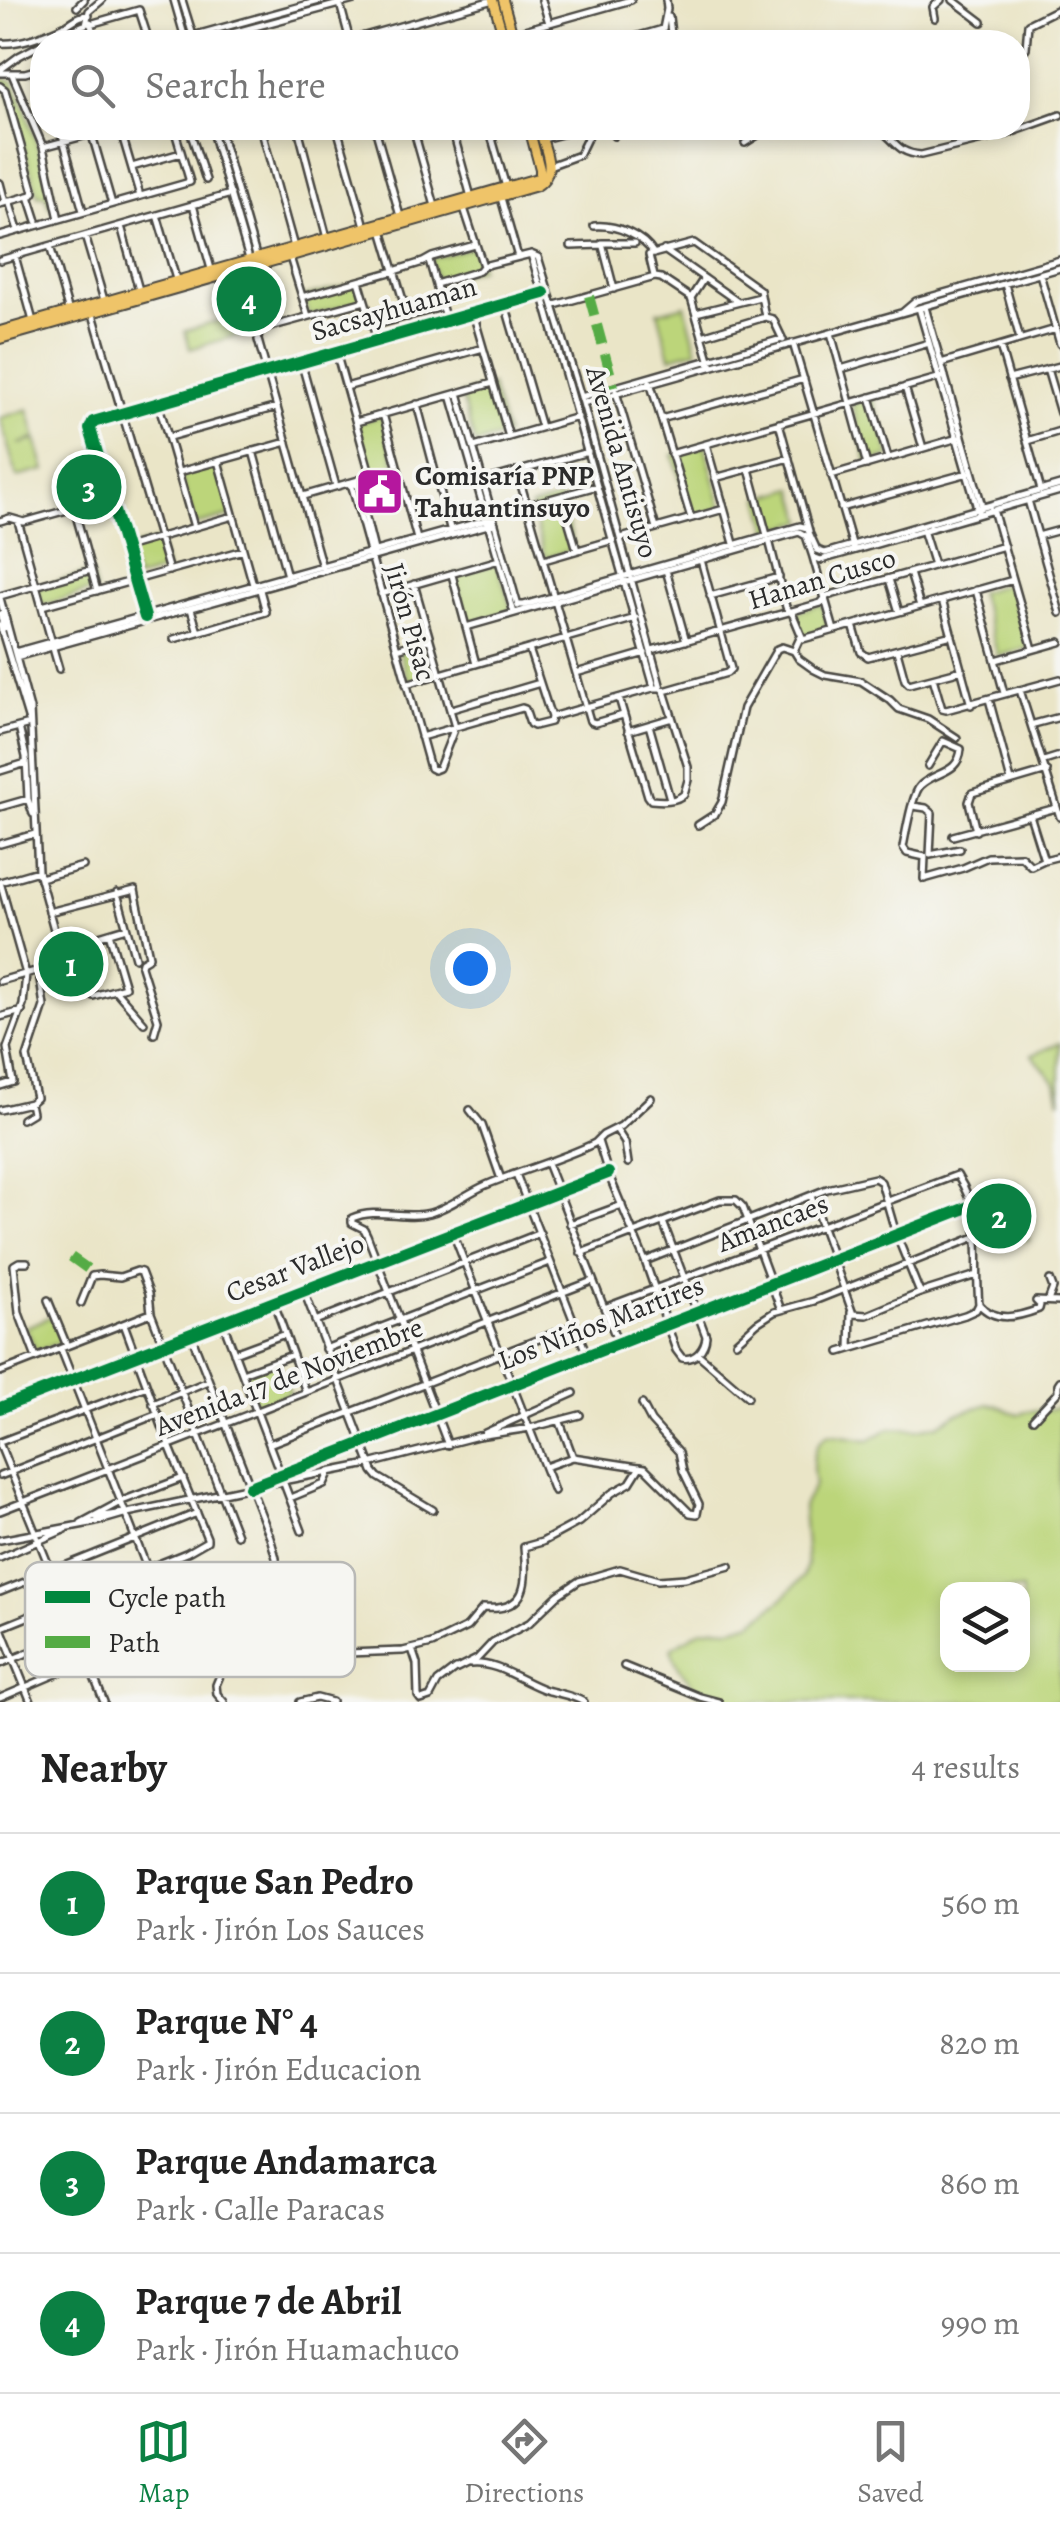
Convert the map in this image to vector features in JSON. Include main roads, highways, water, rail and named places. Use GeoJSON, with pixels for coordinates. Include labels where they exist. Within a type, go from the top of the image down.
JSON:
{"type":"FeatureCollection","features":[{"type":"Feature","properties":{"kind":"main road"},"geometry":{"type":"LineString","coordinates":[[493,0],[505,30]]}},
{"type":"Feature","properties":{"kind":"main road"},"geometry":{"type":"LineString","coordinates":[[502,0],[507,30]]}},
{"type":"Feature","properties":{"kind":"main road"},"geometry":{"type":"LineString","coordinates":[[292,252],[365,226],[464,208],[536,178],[540,173],[532,140]]}},
{"type":"Feature","properties":{"kind":"main road"},"geometry":{"type":"LineString","coordinates":[[0,339],[141,295],[382,230],[436,207],[542,184],[549,175],[549,166],[542,140]]}},
{"type":"Feature","properties":{"kind":"main road"},"geometry":{"type":"LineString","coordinates":[[0,331],[92,309],[104,302],[141,295],[212,271],[253,264]]}},
{"type":"Feature","properties":{"kind":"place","name":"Parque 7 de Abril"},"geometry":{"type":"Point","coordinates":[249,299]}},
{"type":"Feature","properties":{"kind":"place","name":"Parque Andamarca"},"geometry":{"type":"Point","coordinates":[89,487]}},
{"type":"Feature","properties":{"kind":"place","name":"Comisaría PNP Tahuantinsuyo"},"geometry":{"type":"Point","coordinates":[380,492]}},
{"type":"Feature","properties":{"kind":"place","name":"Parque San Pedro"},"geometry":{"type":"Point","coordinates":[71,964]}},
{"type":"Feature","properties":{"kind":"place","name":"Parque N° 4"},"geometry":{"type":"Point","coordinates":[999,1216]}}]}
